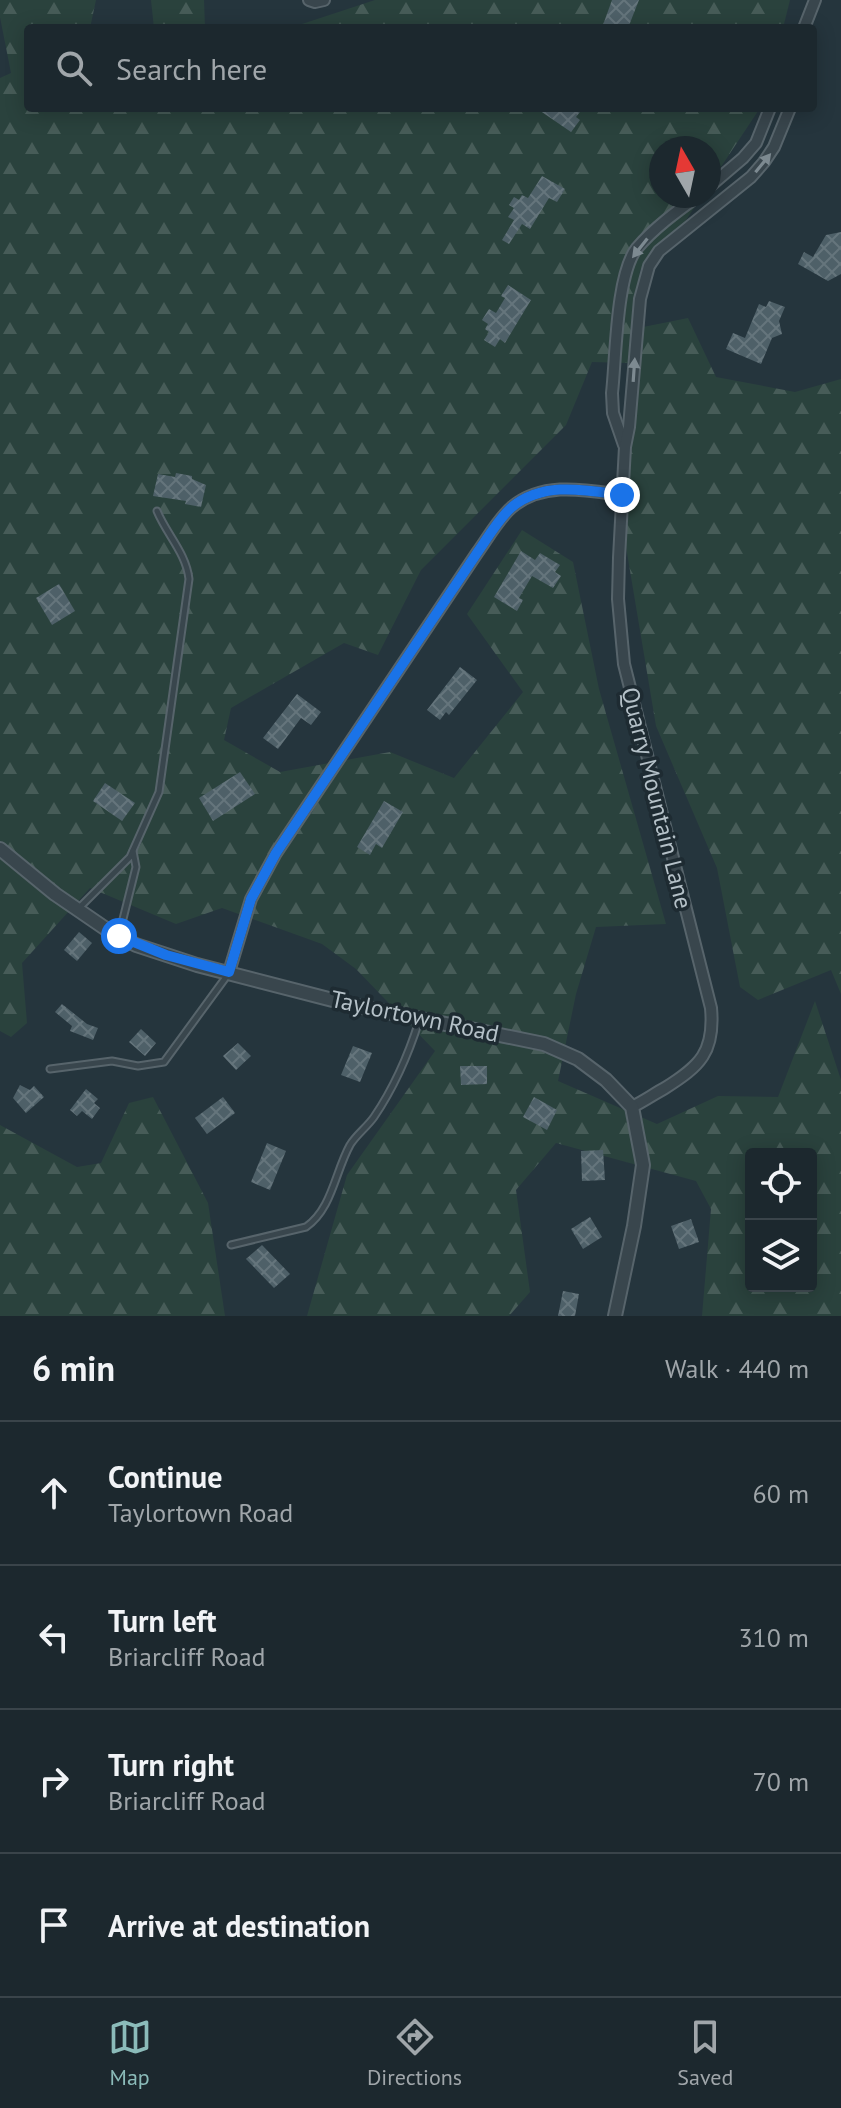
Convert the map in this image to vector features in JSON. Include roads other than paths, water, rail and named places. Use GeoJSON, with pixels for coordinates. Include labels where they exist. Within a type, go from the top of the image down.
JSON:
{"type":"FeatureCollection","features":[{"type":"Feature","properties":{"kind":"street"},"geometry":{"type":"LineString","coordinates":[[309,0],[324,0]]}},
{"type":"Feature","properties":{"kind":"street"},"geometry":{"type":"LineString","coordinates":[[806,24],[815,0]]}},
{"type":"Feature","properties":{"kind":"street"},"geometry":{"type":"LineString","coordinates":[[721,177],[756,143],[768,112]]}},
{"type":"Feature","properties":{"kind":"street","name":"Quarry Mountain Lane"},"geometry":{"type":"LineString","coordinates":[[632,1107],[694,1068],[708,1048],[713,1024],[624,664],[618,599],[622,495],[641,290],[644,275],[659,251],[739,186],[770,154],[788,112]]}},
{"type":"Feature","properties":{"kind":"street"},"geometry":{"type":"LineString","coordinates":[[727,172],[739,186]]}},
{"type":"Feature","properties":{"kind":"street","name":"Quarry Mountain Lane"},"geometry":{"type":"LineString","coordinates":[[625,447],[613,413],[612,393],[626,273],[635,251],[682,208]]}},
{"type":"Feature","properties":{"kind":"street"},"geometry":{"type":"LineString","coordinates":[[623,288],[641,290]]}},
{"type":"Feature","properties":{"kind":"street"},"geometry":{"type":"LineString","coordinates":[[229,972],[251,899],[276,853],[477,553],[510,509],[531,495],[552,489],[622,495]]}},
{"type":"Feature","properties":{"kind":"street","name":"Taylortown Road"},"geometry":{"type":"LineString","coordinates":[[0,849],[77,909],[119,936],[166,955],[229,972],[419,1020],[544,1044],[578,1059],[606,1080],[632,1107]]}},
{"type":"Feature","properties":{"kind":"street"},"geometry":{"type":"LineString","coordinates":[[615,1316],[643,1165],[632,1107]]}},
{"type":"Feature","properties":{"kind":"lane"},"geometry":{"type":"LineString","coordinates":[[77,909],[130,857],[159,792],[189,579],[184,555],[164,529],[157,511]]}},
{"type":"Feature","properties":{"kind":"lane"},"geometry":{"type":"LineString","coordinates":[[119,936],[136,867],[133,850]]}},
{"type":"Feature","properties":{"kind":"lane"},"geometry":{"type":"LineString","coordinates":[[50,1069],[112,1061],[138,1066],[164,1062],[229,972]]}},
{"type":"Feature","properties":{"kind":"lane"},"geometry":{"type":"LineString","coordinates":[[231,1245],[306,1227],[313,1222],[327,1200],[350,1143],[372,1119],[399,1077],[419,1020]]}}]}
